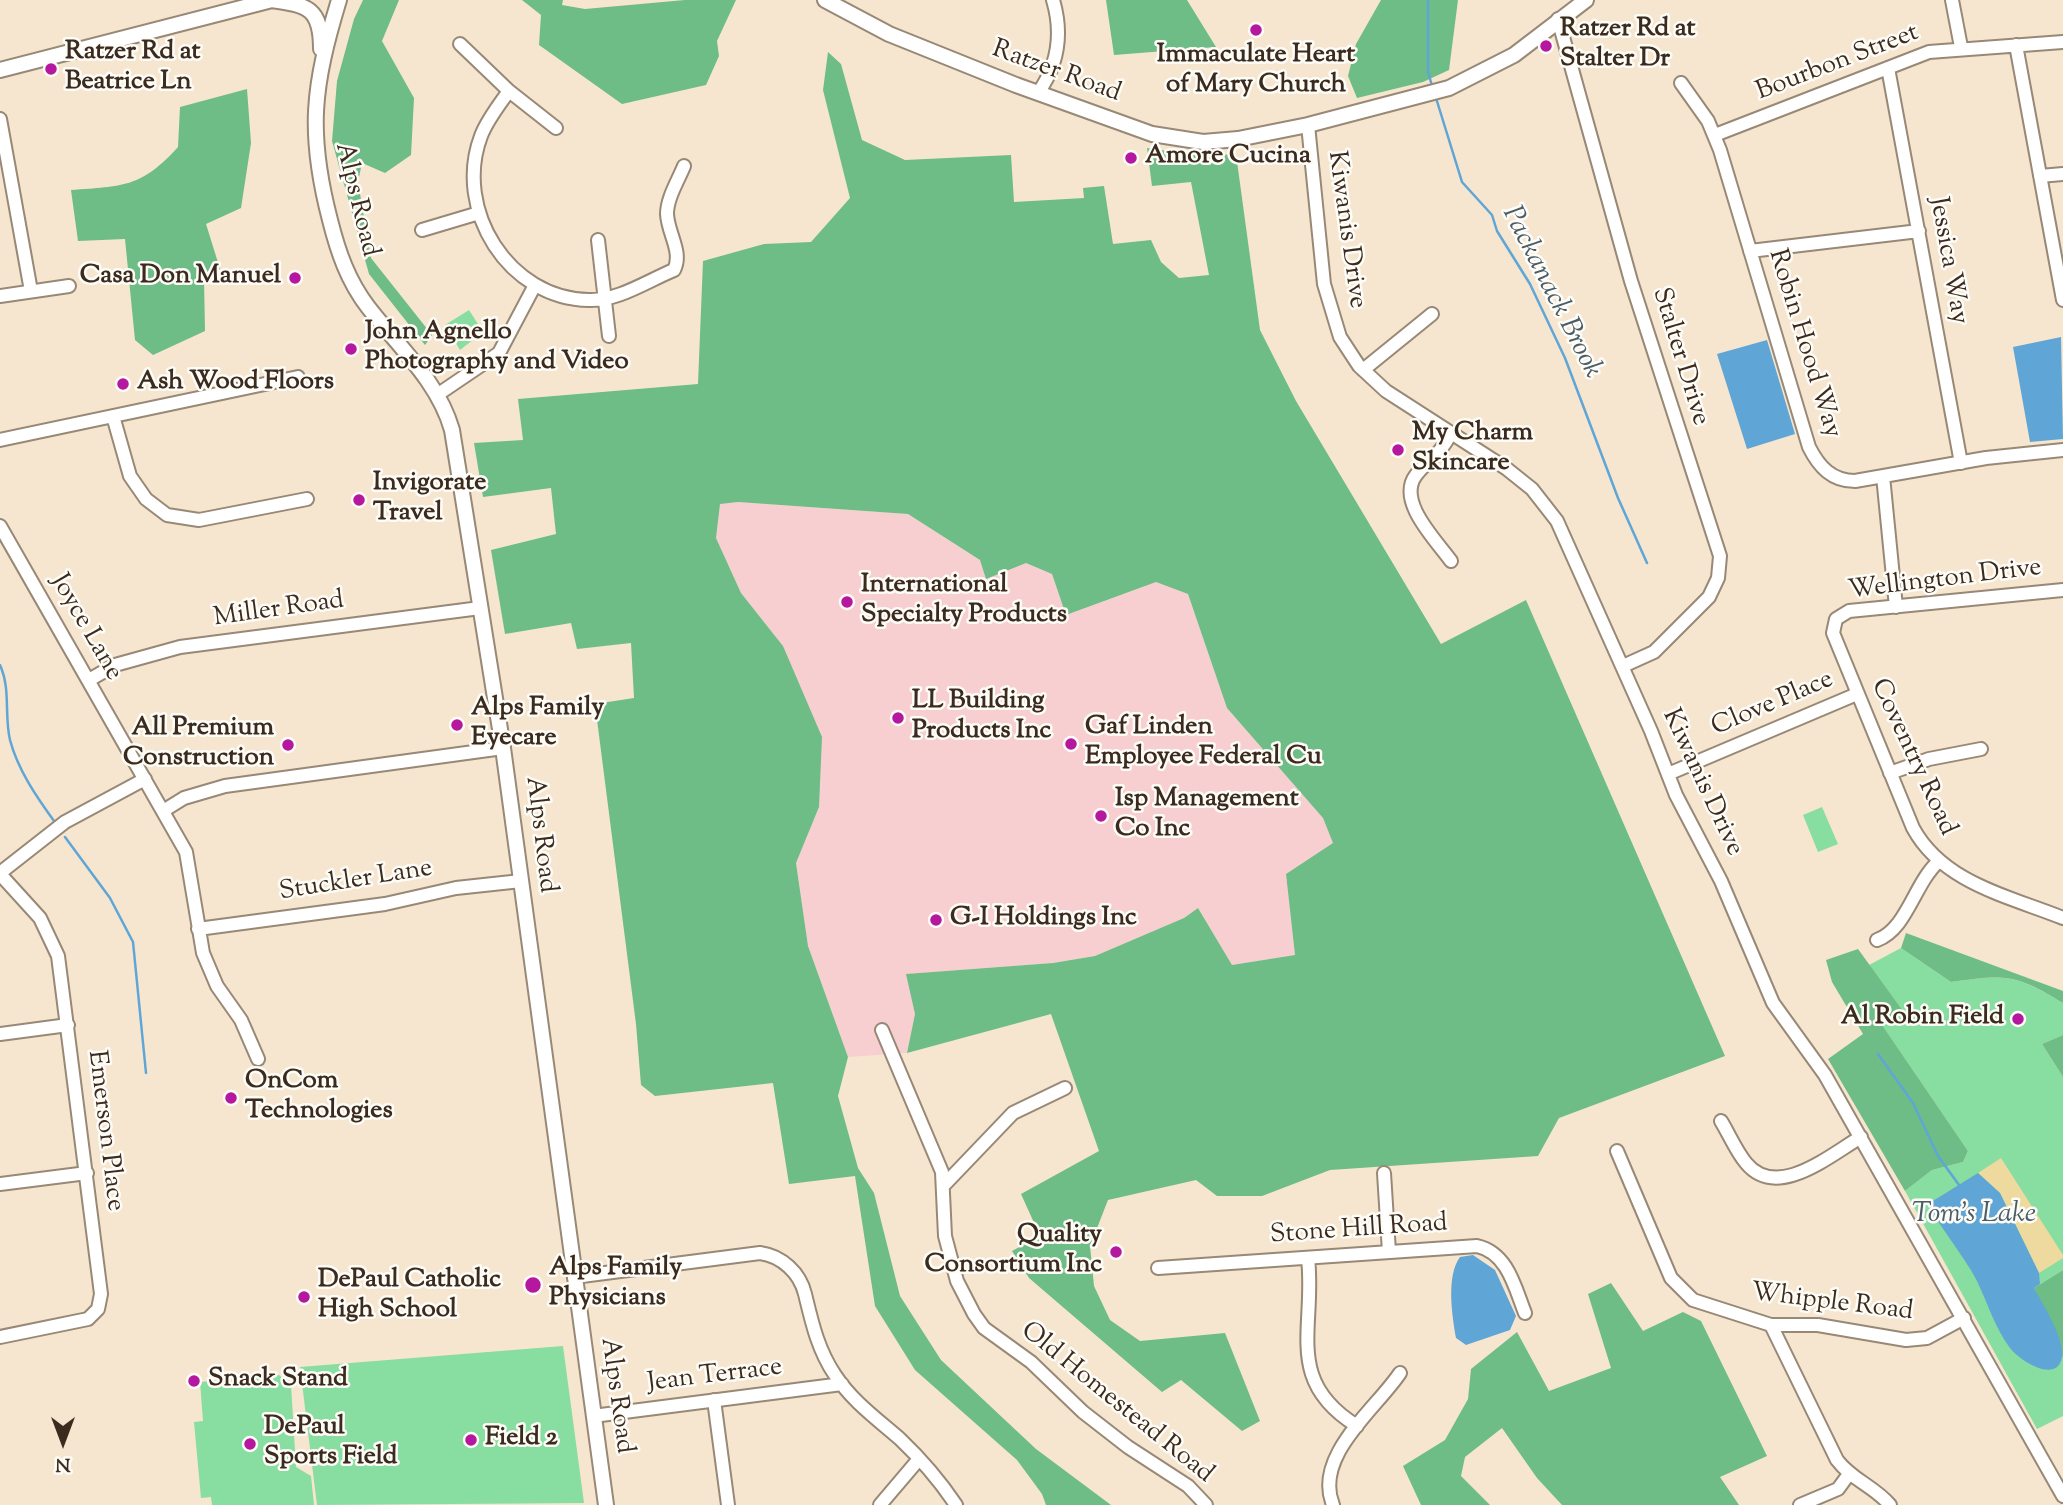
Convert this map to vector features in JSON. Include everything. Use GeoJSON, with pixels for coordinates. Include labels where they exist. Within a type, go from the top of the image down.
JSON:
{"type":"FeatureCollection","features":[{"type":"Feature","properties":{"kind":"main road"},"geometry":{"type":"LineString","coordinates":[[0,70],[272,0],[302,4],[312,10],[321,36],[321,65]]}},
{"type":"Feature","properties":{"kind":"main road","name":"Alps Road"},"geometry":{"type":"LineString","coordinates":[[339,0],[321,65],[314,145],[318,175],[340,256],[358,293],[437,395],[452,430],[503,748],[606,1505]]}},
{"type":"Feature","properties":{"kind":"main road","name":"Ratzer Road"},"geometry":{"type":"LineString","coordinates":[[825,0],[889,34],[1038,93],[1152,134],[1195,142],[1238,139],[1436,92],[1514,55],[1586,0]]}},
{"type":"Feature","properties":{"kind":"street"},"geometry":{"type":"LineString","coordinates":[[1038,93],[1052,71],[1058,44],[1053,0]]}},
{"type":"Feature","properties":{"kind":"street"},"geometry":{"type":"LineString","coordinates":[[1952,0],[1961,47]]}},
{"type":"Feature","properties":{"kind":"street","name":"Stalter Drive"},"geometry":{"type":"LineString","coordinates":[[1558,19],[1631,281],[1720,556],[1718,578],[1709,597],[1651,654],[1623,666]]}},
{"type":"Feature","properties":{"kind":"street","name":"Bourbon Street"},"geometry":{"type":"LineString","coordinates":[[1715,135],[1928,52],[1961,47],[2063,42]]}},
{"type":"Feature","properties":{"kind":"street"},"geometry":{"type":"LineString","coordinates":[[460,44],[509,91],[556,128]]}},
{"type":"Feature","properties":{"kind":"street"},"geometry":{"type":"LineString","coordinates":[[2016,45],[2063,300]]}},
{"type":"Feature","properties":{"kind":"street","name":"Jessica Way"},"geometry":{"type":"LineString","coordinates":[[1888,68],[1961,463]]}},
{"type":"Feature","properties":{"kind":"street","name":"Robin Hood Way"},"geometry":{"type":"LineString","coordinates":[[1681,83],[1715,135],[1814,457],[1828,473],[1846,481],[2063,450]]}},
{"type":"Feature","properties":{"kind":"street"},"geometry":{"type":"LineString","coordinates":[[509,91],[481,136],[473,170],[474,203],[487,234],[507,264],[535,285],[563,298],[605,299],[674,270],[678,261],[667,214],[671,195],[684,166]]}},
{"type":"Feature","properties":{"kind":"street"},"geometry":{"type":"LineString","coordinates":[[0,119],[31,291]]}},
{"type":"Feature","properties":{"kind":"street","name":"Kiwanis Drive"},"geometry":{"type":"LineString","coordinates":[[1308,124],[1327,302],[1340,337],[1363,370],[1386,391],[1507,469],[1545,504],[1567,539],[1668,774],[1721,881],[1773,1003],[1825,1075],[2063,1496]]}},
{"type":"Feature","properties":{"kind":"street"},"geometry":{"type":"LineString","coordinates":[[2040,176],[2063,174]]}},
{"type":"Feature","properties":{"kind":"street"},"geometry":{"type":"LineString","coordinates":[[422,230],[478,213]]}},
{"type":"Feature","properties":{"kind":"street"},"geometry":{"type":"LineString","coordinates":[[1750,251],[1919,231]]}},
{"type":"Feature","properties":{"kind":"street"},"geometry":{"type":"LineString","coordinates":[[598,240],[609,335]]}},
{"type":"Feature","properties":{"kind":"street"},"geometry":{"type":"LineString","coordinates":[[437,395],[499,353],[535,285]]}},
{"type":"Feature","properties":{"kind":"street"},"geometry":{"type":"LineString","coordinates":[[0,296],[69,286]]}},
{"type":"Feature","properties":{"kind":"street"},"geometry":{"type":"LineString","coordinates":[[1363,370],[1432,314]]}},
{"type":"Feature","properties":{"kind":"street"},"geometry":{"type":"LineString","coordinates":[[0,440],[298,377]]}},
{"type":"Feature","properties":{"kind":"street"},"geometry":{"type":"LineString","coordinates":[[113,416],[130,476],[146,499],[167,514],[199,520],[307,499]]}},
{"type":"Feature","properties":{"kind":"street"},"geometry":{"type":"LineString","coordinates":[[1451,433],[1442,451],[1414,478],[1410,493],[1415,508],[1451,561]]}},
{"type":"Feature","properties":{"kind":"street"},"geometry":{"type":"LineString","coordinates":[[1883,476],[1896,607]]}},
{"type":"Feature","properties":{"kind":"street","name":"Joyce Lane"},"geometry":{"type":"LineString","coordinates":[[0,526],[190,862],[198,929],[209,970],[241,1020],[258,1059]]}},
{"type":"Feature","properties":{"kind":"street","name":"Wellington Drive"},"geometry":{"type":"LineString","coordinates":[[1843,661],[1833,633],[1840,614],[2063,590]]}},
{"type":"Feature","properties":{"kind":"street","name":"Miller Road"},"geometry":{"type":"LineString","coordinates":[[89,680],[115,665],[180,647],[480,608]]}},
{"type":"Feature","properties":{"kind":"street","name":"Coventry Road"},"geometry":{"type":"LineString","coordinates":[[1843,661],[1917,834],[1938,862],[1964,879],[2063,918]]}},
{"type":"Feature","properties":{"kind":"street","name":"Clove Place"},"geometry":{"type":"LineString","coordinates":[[1668,774],[1857,694]]}},
{"type":"Feature","properties":{"kind":"street"},"geometry":{"type":"LineString","coordinates":[[163,811],[184,798],[225,786],[503,748]]}},
{"type":"Feature","properties":{"kind":"street"},"geometry":{"type":"LineString","coordinates":[[1890,773],[1929,759],[1981,748]]}},
{"type":"Feature","properties":{"kind":"street"},"geometry":{"type":"LineString","coordinates":[[0,874],[65,822],[145,779]]}},
{"type":"Feature","properties":{"kind":"street"},"geometry":{"type":"LineString","coordinates":[[1877,940],[1894,930],[1920,883],[1938,862]]}},
{"type":"Feature","properties":{"kind":"street","name":"Emerson Place"},"geometry":{"type":"LineString","coordinates":[[0,874],[40,918],[54,943],[61,966],[102,1294],[98,1310],[88,1319],[0,1337]]}},
{"type":"Feature","properties":{"kind":"street","name":"Stuckler Lane"},"geometry":{"type":"LineString","coordinates":[[198,929],[385,904],[456,888],[521,881]]}},
{"type":"Feature","properties":{"kind":"street"},"geometry":{"type":"LineString","coordinates":[[0,1034],[68,1025]]}},
{"type":"Feature","properties":{"kind":"street","name":"Old Homestead Road"},"geometry":{"type":"LineString","coordinates":[[882,1030],[945,1184],[943,1208],[951,1262],[965,1298],[984,1328],[1031,1363],[1107,1431],[1188,1486],[1206,1505]]}},
{"type":"Feature","properties":{"kind":"street"},"geometry":{"type":"LineString","coordinates":[[945,1184],[1013,1113],[1065,1088]]}},
{"type":"Feature","properties":{"kind":"street"},"geometry":{"type":"LineString","coordinates":[[1721,1121],[1749,1166],[1775,1179],[1793,1175],[1861,1137]]}},
{"type":"Feature","properties":{"kind":"street","name":"Whipple Road"},"geometry":{"type":"LineString","coordinates":[[1617,1151],[1677,1287],[1693,1300],[1770,1325],[1818,1325],[1917,1340],[1964,1318]]}},
{"type":"Feature","properties":{"kind":"street"},"geometry":{"type":"LineString","coordinates":[[0,1184],[87,1173]]}},
{"type":"Feature","properties":{"kind":"street"},"geometry":{"type":"LineString","coordinates":[[1384,1173],[1389,1252]]}},
{"type":"Feature","properties":{"kind":"street","name":"Stone Hill Road"},"geometry":{"type":"LineString","coordinates":[[1158,1268],[1486,1248],[1506,1268],[1525,1313]]}},
{"type":"Feature","properties":{"kind":"street"},"geometry":{"type":"LineString","coordinates":[[574,1277],[750,1254],[773,1256],[797,1277],[818,1343],[842,1384],[919,1459],[956,1505]]}},
{"type":"Feature","properties":{"kind":"street"},"geometry":{"type":"LineString","coordinates":[[1308,1258],[1311,1297],[1305,1344],[1307,1365],[1324,1397],[1357,1426]]}},
{"type":"Feature","properties":{"kind":"street"},"geometry":{"type":"LineString","coordinates":[[1770,1325],[1837,1460],[1849,1474],[1881,1495],[1890,1505]]}},
{"type":"Feature","properties":{"kind":"street"},"geometry":{"type":"LineString","coordinates":[[1333,1505],[1328,1490],[1330,1471],[1357,1426],[1400,1373]]}},
{"type":"Feature","properties":{"kind":"street","name":"Jean Terrace"},"geometry":{"type":"LineString","coordinates":[[593,1416],[842,1384]]}},
{"type":"Feature","properties":{"kind":"street"},"geometry":{"type":"LineString","coordinates":[[714,1401],[728,1505]]}},
{"type":"Feature","properties":{"kind":"street"},"geometry":{"type":"LineString","coordinates":[[880,1505],[919,1459]]}},
{"type":"Feature","properties":{"kind":"street"},"geometry":{"type":"LineString","coordinates":[[1800,1505],[1838,1489],[1849,1474]]}},
{"type":"Feature","properties":{"kind":"shaded area"},"geometry":{"type":"Polygon","coordinates":[[[720,503],[908,514],[980,560],[1026,563],[1052,574],[1066,615],[1156,582],[1188,594],[1227,708],[1323,818],[1334,843],[1286,874],[1295,955],[1232,965],[1198,908],[1184,918],[1095,956],[1053,963],[907,974],[915,1014],[907,1053],[848,1057],[808,946],[796,863],[819,807],[783,646],[741,593],[716,538],[720,503]]]}},
{"type":"Feature","properties":{"kind":"green space"},"geometry":{"type":"Polygon","coordinates":[[[363,0],[399,0],[382,41],[414,98],[411,155],[385,173],[362,163],[358,182],[371,258],[432,335],[425,345],[369,274],[332,141],[337,81],[354,19],[363,0]]]}},
{"type":"Feature","properties":{"kind":"green space"},"geometry":{"type":"Polygon","coordinates":[[[522,0],[563,0],[562,5],[585,9],[685,0],[736,0],[717,41],[719,56],[706,85],[622,104],[539,45],[541,15],[522,0]]]}},
{"type":"Feature","properties":{"kind":"green space"},"geometry":{"type":"Polygon","coordinates":[[[1106,0],[1187,0],[1216,47],[1114,55],[1106,0]]]}},
{"type":"Feature","properties":{"kind":"green space"},"geometry":{"type":"Polygon","coordinates":[[[1381,0],[1458,0],[1449,70],[1423,82],[1357,98],[1348,76],[1356,44],[1381,0]]]}},
{"type":"Feature","properties":{"kind":"green space"},"geometry":{"type":"Polygon","coordinates":[[[828,52],[841,64],[862,140],[905,160],[1011,155],[1014,202],[1084,198],[1083,188],[1104,186],[1113,244],[1151,240],[1161,262],[1179,278],[1209,275],[1191,182],[1152,186],[1147,148],[1202,156],[1236,154],[1260,330],[1296,401],[1441,644],[1526,600],[1725,1056],[1559,1118],[1538,1156],[1330,1170],[1262,1196],[1217,1196],[1196,1180],[1108,1200],[1090,1246],[1094,1286],[1110,1320],[1140,1341],[1225,1333],[1260,1421],[1242,1431],[1181,1380],[1162,1392],[1029,1278],[1012,1251],[1040,1236],[1021,1194],[1099,1151],[1051,1014],[907,1053],[915,1014],[906,974],[1053,963],[1095,956],[1184,918],[1198,908],[1232,965],[1295,955],[1286,874],[1333,843],[1323,818],[1227,708],[1188,594],[1156,582],[1066,615],[1052,574],[1026,563],[986,579],[980,560],[908,514],[738,502],[720,504],[716,538],[741,593],[783,646],[822,737],[819,807],[796,863],[808,946],[848,1057],[838,1096],[858,1168],[874,1193],[900,1296],[941,1360],[1036,1449],[1111,1505],[1046,1505],[1042,1494],[1017,1460],[915,1370],[875,1306],[855,1176],[789,1184],[773,1083],[655,1096],[641,1085],[636,1024],[595,704],[634,698],[631,643],[577,649],[571,623],[505,634],[491,550],[556,534],[551,488],[483,497],[474,443],[523,440],[518,399],[698,384],[703,261],[764,244],[811,242],[850,198],[823,90],[828,52]]]}},
{"type":"Feature","properties":{"kind":"green space"},"geometry":{"type":"Polygon","coordinates":[[[247,89],[251,143],[241,208],[206,224],[220,269],[204,279],[205,331],[153,355],[135,340],[125,239],[78,241],[71,190],[118,185],[142,178],[178,147],[180,107],[247,89]]]}},
{"type":"Feature","properties":{"kind":"green space"},"geometry":{"type":"Polygon","coordinates":[[[469,310],[483,332],[460,350],[445,325],[469,310]]]}},
{"type":"Feature","properties":{"kind":"green space"},"geometry":{"type":"Polygon","coordinates":[[[1822,807],[1838,844],[1818,852],[1803,815],[1822,807]]]}},
{"type":"Feature","properties":{"kind":"green space"},"geometry":{"type":"Polygon","coordinates":[[[1906,933],[2063,991],[2063,1003],[2033,986],[2010,979],[1998,977],[1951,982],[1901,948],[1906,933]]]}},
{"type":"Feature","properties":{"kind":"green space"},"geometry":{"type":"Polygon","coordinates":[[[1901,948],[1951,982],[1998,977],[2009,979],[2033,986],[2063,1003],[2063,1035],[2042,1044],[2063,1077],[2063,1270],[2034,1288],[2057,1332],[2063,1358],[2063,1416],[2037,1429],[1905,1191],[1932,1170],[1963,1162],[1968,1151],[1881,1024],[1902,1010],[1869,965],[1901,948]]]}},
{"type":"Feature","properties":{"kind":"green space"},"geometry":{"type":"Polygon","coordinates":[[[1858,949],[1903,1011],[1882,1025],[1968,1151],[1963,1162],[1932,1170],[1905,1191],[1828,1059],[1863,1034],[1832,982],[1826,960],[1858,949]]]}},
{"type":"Feature","properties":{"kind":"green space"},"geometry":{"type":"Polygon","coordinates":[[[2063,1035],[2063,1077],[2042,1044],[2063,1035]]]}},
{"type":"Feature","properties":{"kind":"green space"},"geometry":{"type":"Polygon","coordinates":[[[2063,1270],[2063,1358],[2034,1288],[2063,1270]]]}},
{"type":"Feature","properties":{"kind":"green space"},"geometry":{"type":"Polygon","coordinates":[[[1611,1283],[1643,1331],[1683,1312],[1701,1321],[1767,1456],[1720,1477],[1739,1505],[1562,1505],[1537,1478],[1502,1428],[1465,1457],[1461,1476],[1490,1505],[1421,1505],[1403,1466],[1445,1440],[1468,1399],[1471,1369],[1517,1332],[1549,1391],[1611,1368],[1588,1294],[1611,1283]]]}},
{"type":"Feature","properties":{"kind":"green space"},"geometry":{"type":"Polygon","coordinates":[[[563,1346],[584,1503],[317,1505],[300,1367],[563,1346]]]}},
{"type":"Feature","properties":{"kind":"green space","name":"DePaul Sports Field"},"geometry":{"type":"Polygon","coordinates":[[[279,1375],[291,1385],[296,1467],[311,1476],[314,1505],[212,1505],[211,1497],[201,1498],[194,1422],[203,1421],[200,1382],[279,1375]]]}},
{"type":"Feature","properties":{"kind":"sand"},"geometry":{"type":"Polygon","coordinates":[[[2001,1158],[2063,1255],[2063,1258],[2039,1273],[2000,1193],[1978,1173],[2001,1158]]]}},
{"type":"Feature","properties":{"kind":"water"},"geometry":{"type":"Polygon","coordinates":[[[2061,337],[2063,439],[2030,442],[2013,347],[2061,337]]]}},
{"type":"Feature","properties":{"kind":"water"},"geometry":{"type":"Polygon","coordinates":[[[1767,340],[1795,434],[1747,449],[1717,354],[1767,340]]]}},
{"type":"Feature","properties":{"kind":"water","name":"Tom's Lake"},"geometry":{"type":"Polygon","coordinates":[[[1978,1173],[2000,1193],[2039,1273],[2040,1284],[2034,1288],[2052,1321],[2061,1348],[2059,1365],[2053,1369],[2046,1370],[2029,1364],[2010,1348],[1977,1281],[1928,1204],[1978,1173]]]}},
{"type":"Feature","properties":{"kind":"water"},"geometry":{"type":"Polygon","coordinates":[[[1473,1255],[1495,1270],[1516,1316],[1510,1330],[1466,1345],[1456,1338],[1452,1285],[1460,1257],[1473,1255]]]}},
{"type":"Feature","properties":{"kind":"waterway","name":"Packanack Brook"},"geometry":{"type":"LineString","coordinates":[[1428,0],[1428,72],[1433,89]]}},
{"type":"Feature","properties":{"kind":"waterway","name":"Packanack Brook"},"geometry":{"type":"LineString","coordinates":[[1436,98],[1462,182],[1492,215],[1497,231],[1530,284],[1565,358],[1618,498],[1647,563]]}},
{"type":"Feature","properties":{"kind":"waterway"},"geometry":{"type":"LineString","coordinates":[[0,665],[5,683],[8,731],[13,751],[28,782],[54,821]]}},
{"type":"Feature","properties":{"kind":"waterway"},"geometry":{"type":"LineString","coordinates":[[65,837],[110,898],[133,942],[146,1073]]}},
{"type":"Feature","properties":{"kind":"waterway","name":"Packanack Brook"},"geometry":{"type":"LineString","coordinates":[[1878,1054],[1913,1103],[1938,1156],[1959,1185]]}},
{"type":"Feature","properties":{"kind":"place","name":"Immaculate Heart of Mary Church"},"geometry":{"type":"Point","coordinates":[1256,30]}},
{"type":"Feature","properties":{"kind":"place","name":"Ratzer Rd at Stalter Dr"},"geometry":{"type":"Point","coordinates":[1546,46]}},
{"type":"Feature","properties":{"kind":"place","name":"Ratzer Rd at Beatrice Ln"},"geometry":{"type":"Point","coordinates":[51,69]}},
{"type":"Feature","properties":{"kind":"place","name":"Amore Cucina"},"geometry":{"type":"Point","coordinates":[1131,158]}},
{"type":"Feature","properties":{"kind":"place","name":"Casa Don Manuel"},"geometry":{"type":"Point","coordinates":[295,278]}},
{"type":"Feature","properties":{"kind":"place","name":"John Agnello Photography and Video"},"geometry":{"type":"Point","coordinates":[351,349]}},
{"type":"Feature","properties":{"kind":"place","name":"Ash Wood Floors"},"geometry":{"type":"Point","coordinates":[123,384]}},
{"type":"Feature","properties":{"kind":"place","name":"My Charm Skincare"},"geometry":{"type":"Point","coordinates":[1398,450]}},
{"type":"Feature","properties":{"kind":"place","name":"Invigorate Travel"},"geometry":{"type":"Point","coordinates":[359,500]}},
{"type":"Feature","properties":{"kind":"place","name":"International Specialty Products"},"geometry":{"type":"Point","coordinates":[847,602]}},
{"type":"Feature","properties":{"kind":"place","name":"LL Building Products Inc"},"geometry":{"type":"Point","coordinates":[898,718]}},
{"type":"Feature","properties":{"kind":"place","name":"Alps Family Eyecare"},"geometry":{"type":"Point","coordinates":[457,725]}},
{"type":"Feature","properties":{"kind":"place","name":"Gaf Linden Employee Federal Cu"},"geometry":{"type":"Point","coordinates":[1071,744]}},
{"type":"Feature","properties":{"kind":"place","name":"All Premium Construction"},"geometry":{"type":"Point","coordinates":[288,745]}},
{"type":"Feature","properties":{"kind":"place","name":"Isp Management Co Inc"},"geometry":{"type":"Point","coordinates":[1101,816]}},
{"type":"Feature","properties":{"kind":"place","name":"G-I Holdings Inc"},"geometry":{"type":"Point","coordinates":[936,920]}},
{"type":"Feature","properties":{"kind":"place","name":"Al Robin Field"},"geometry":{"type":"Point","coordinates":[2018,1019]}},
{"type":"Feature","properties":{"kind":"place","name":"OnCom Technologies"},"geometry":{"type":"Point","coordinates":[231,1098]}},
{"type":"Feature","properties":{"kind":"place","name":"Quality Consortium Inc"},"geometry":{"type":"Point","coordinates":[1116,1252]}},
{"type":"Feature","properties":{"kind":"place","name":"Alps Family Physicians"},"geometry":{"type":"Point","coordinates":[533,1285]}},
{"type":"Feature","properties":{"kind":"place","name":"DePaul Catholic High School"},"geometry":{"type":"Point","coordinates":[304,1297]}},
{"type":"Feature","properties":{"kind":"place","name":"Snack Stand"},"geometry":{"type":"Point","coordinates":[194,1381]}},
{"type":"Feature","properties":{"kind":"place","name":"Field 2"},"geometry":{"type":"Point","coordinates":[471,1440]}},
{"type":"Feature","properties":{"kind":"place","name":"DePaul Sports Field"},"geometry":{"type":"Point","coordinates":[250,1444]}}]}
